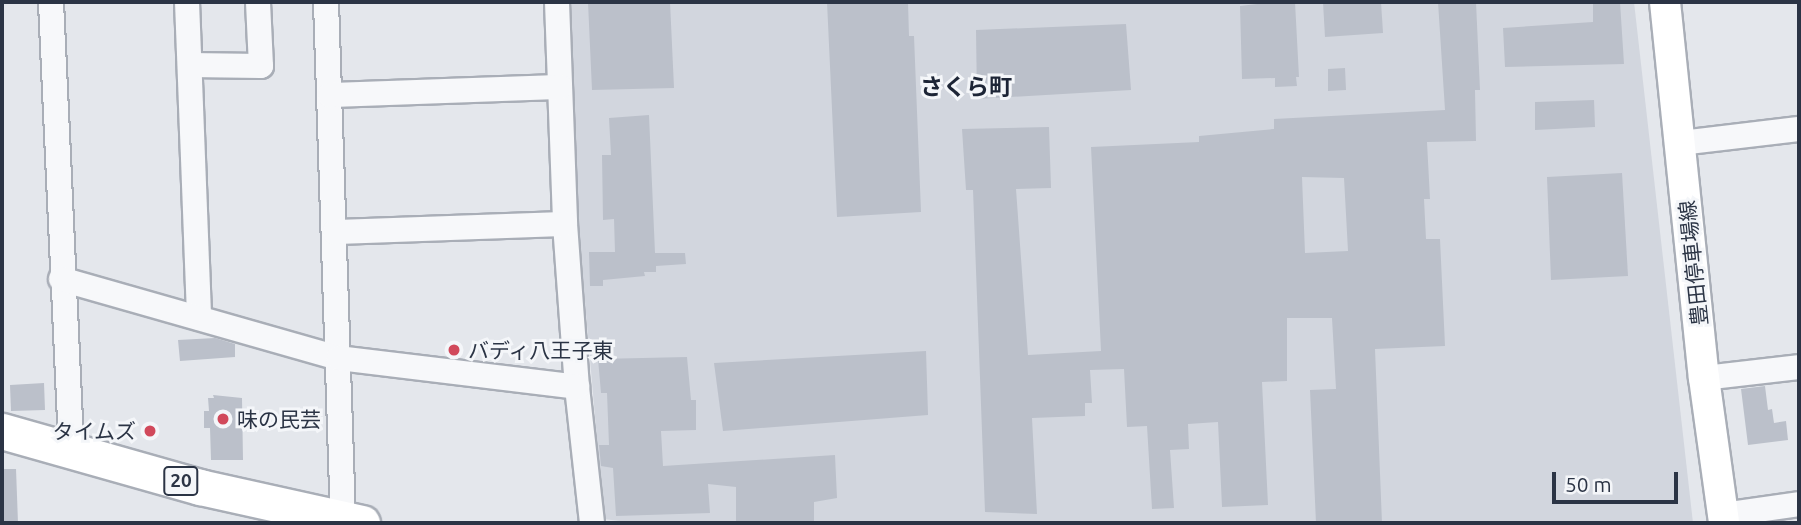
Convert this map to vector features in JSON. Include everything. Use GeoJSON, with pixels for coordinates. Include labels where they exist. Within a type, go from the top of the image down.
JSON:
{"type":"FeatureCollection","features":[{"type":"Feature","properties":{"kind":"highway","name":"20"},"geometry":{"type":"LineString","coordinates":[[2,431],[340,521]]}},
{"type":"Feature","properties":{"kind":"main road","name":"豊田停車場線"},"geometry":{"type":"LineString","coordinates":[[1665,2],[1704,377],[1723,519]]}},
{"type":"Feature","properties":{"kind":"street"},"geometry":{"type":"LineString","coordinates":[[51,2],[61,279],[71,450]]}},
{"type":"Feature","properties":{"kind":"street"},"geometry":{"type":"LineString","coordinates":[[187,2],[199,318]]}},
{"type":"Feature","properties":{"kind":"street"},"geometry":{"type":"LineString","coordinates":[[190,65],[261,66],[258,2]]}},
{"type":"Feature","properties":{"kind":"street"},"geometry":{"type":"LineString","coordinates":[[326,2],[339,358],[340,521]]}},
{"type":"Feature","properties":{"kind":"street"},"geometry":{"type":"LineString","coordinates":[[557,2],[565,224],[577,387],[592,523]]}},
{"type":"Feature","properties":{"kind":"street"},"geometry":{"type":"LineString","coordinates":[[330,96],[560,87]]}},
{"type":"Feature","properties":{"kind":"street"},"geometry":{"type":"LineString","coordinates":[[1681,143],[1799,129]]}},
{"type":"Feature","properties":{"kind":"street"},"geometry":{"type":"LineString","coordinates":[[335,232],[565,224]]}},
{"type":"Feature","properties":{"kind":"street"},"geometry":{"type":"LineString","coordinates":[[61,279],[339,358],[577,387]]}},
{"type":"Feature","properties":{"kind":"street"},"geometry":{"type":"LineString","coordinates":[[1704,377],[1799,367]]}},
{"type":"Feature","properties":{"kind":"street"},"geometry":{"type":"LineString","coordinates":[[1723,519],[1799,504]]}},
{"type":"Feature","properties":{"kind":"shaded area"},"geometry":{"type":"Polygon","coordinates":[[[567,2],[1634,2],[1693,523],[635,523],[604,519],[574,176],[567,2]]]}},
{"type":"Feature","properties":{"kind":"building"},"geometry":{"type":"Polygon","coordinates":[[[588,2],[670,2],[674,88],[592,90],[588,2]]]}},
{"type":"Feature","properties":{"kind":"building"},"geometry":{"type":"Polygon","coordinates":[[[827,2],[908,2],[909,36],[914,36],[921,212],[837,217],[827,2]]]}},
{"type":"Feature","properties":{"kind":"building"},"geometry":{"type":"Polygon","coordinates":[[[1295,2],[1299,77],[1296,77],[1297,86],[1275,87],[1275,78],[1242,79],[1240,6],[1295,2]]]}},
{"type":"Feature","properties":{"kind":"building"},"geometry":{"type":"Polygon","coordinates":[[[1323,2],[1381,2],[1383,33],[1325,37],[1323,2]]]}},
{"type":"Feature","properties":{"kind":"building"},"geometry":{"type":"Polygon","coordinates":[[[1438,2],[1476,2],[1480,90],[1475,90],[1476,141],[1427,142],[1430,199],[1424,199],[1426,239],[1440,239],[1445,346],[1375,349],[1382,523],[1316,523],[1310,390],[1336,389],[1332,318],[1287,318],[1287,381],[1262,382],[1268,505],[1222,507],[1218,422],[1188,424],[1189,449],[1170,450],[1174,508],[1152,509],[1147,426],[1127,427],[1124,369],[1090,370],[1092,403],[1085,403],[1085,416],[1032,418],[1037,514],[985,512],[973,190],[966,190],[962,129],[1049,127],[1051,188],[1016,189],[1028,355],[1101,351],[1091,147],[1199,142],[1199,136],[1274,129],[1274,119],[1445,110],[1438,2]],[[1302,177],[1305,253],[1348,251],[1344,178],[1302,177]]]}},
{"type":"Feature","properties":{"kind":"building"},"geometry":{"type":"Polygon","coordinates":[[[1593,2],[1620,2],[1624,64],[1505,67],[1503,28],[1593,22],[1593,2]]]}},
{"type":"Feature","properties":{"kind":"building"},"geometry":{"type":"Polygon","coordinates":[[[1126,24],[1131,90],[977,99],[976,30],[1126,24]]]}},
{"type":"Feature","properties":{"kind":"building"},"geometry":{"type":"Polygon","coordinates":[[[1345,68],[1346,90],[1328,91],[1328,69],[1345,68]]]}},
{"type":"Feature","properties":{"kind":"building"},"geometry":{"type":"Polygon","coordinates":[[[1594,100],[1595,127],[1535,130],[1535,102],[1594,100]]]}},
{"type":"Feature","properties":{"kind":"building"},"geometry":{"type":"Polygon","coordinates":[[[649,115],[655,253],[685,253],[686,264],[656,266],[656,272],[644,272],[645,276],[603,280],[603,286],[590,286],[589,252],[615,252],[614,219],[603,220],[602,155],[611,155],[609,118],[649,115]]]}},
{"type":"Feature","properties":{"kind":"building"},"geometry":{"type":"Polygon","coordinates":[[[1622,173],[1628,276],[1551,280],[1547,177],[1622,173]]]}},
{"type":"Feature","properties":{"kind":"building"},"geometry":{"type":"Polygon","coordinates":[[[215,338],[235,344],[235,357],[180,361],[178,340],[215,338]]]}},
{"type":"Feature","properties":{"kind":"building"},"geometry":{"type":"Polygon","coordinates":[[[926,351],[928,415],[723,431],[714,363],[926,351]]]}},
{"type":"Feature","properties":{"kind":"building"},"geometry":{"type":"Polygon","coordinates":[[[687,357],[691,400],[696,400],[696,430],[661,431],[663,466],[835,455],[837,498],[814,502],[814,523],[736,523],[736,487],[708,484],[710,513],[616,516],[613,468],[601,466],[599,445],[609,445],[607,393],[601,393],[598,359],[687,357]]]}},
{"type":"Feature","properties":{"kind":"building"},"geometry":{"type":"Polygon","coordinates":[[[44,383],[45,410],[11,411],[10,385],[44,383]]]}},
{"type":"Feature","properties":{"kind":"building"},"geometry":{"type":"Polygon","coordinates":[[[1765,386],[1768,410],[1772,409],[1774,423],[1786,421],[1788,440],[1748,445],[1741,389],[1765,386]]]}},
{"type":"Feature","properties":{"kind":"building","name":"味の民芸"},"geometry":{"type":"Polygon","coordinates":[[[213,395],[242,398],[243,460],[211,460],[210,428],[204,428],[204,411],[209,411],[208,398],[214,398],[213,395]]]}},
{"type":"Feature","properties":{"kind":"building"},"geometry":{"type":"Polygon","coordinates":[[[2,469],[16,469],[18,523],[2,523],[2,469]]]}},
{"type":"Feature","properties":{"kind":"place","name":"バディ八王子東"},"geometry":{"type":"Point","coordinates":[454,350]}},
{"type":"Feature","properties":{"kind":"place","name":"味の民芸"},"geometry":{"type":"Point","coordinates":[223,419]}},
{"type":"Feature","properties":{"kind":"place","name":"タイムズ"},"geometry":{"type":"Point","coordinates":[150,431]}},
{"type":"Feature","properties":{"kind":"district","name":"さくら町"},"geometry":{"type":"Point","coordinates":[966,87]}}]}
